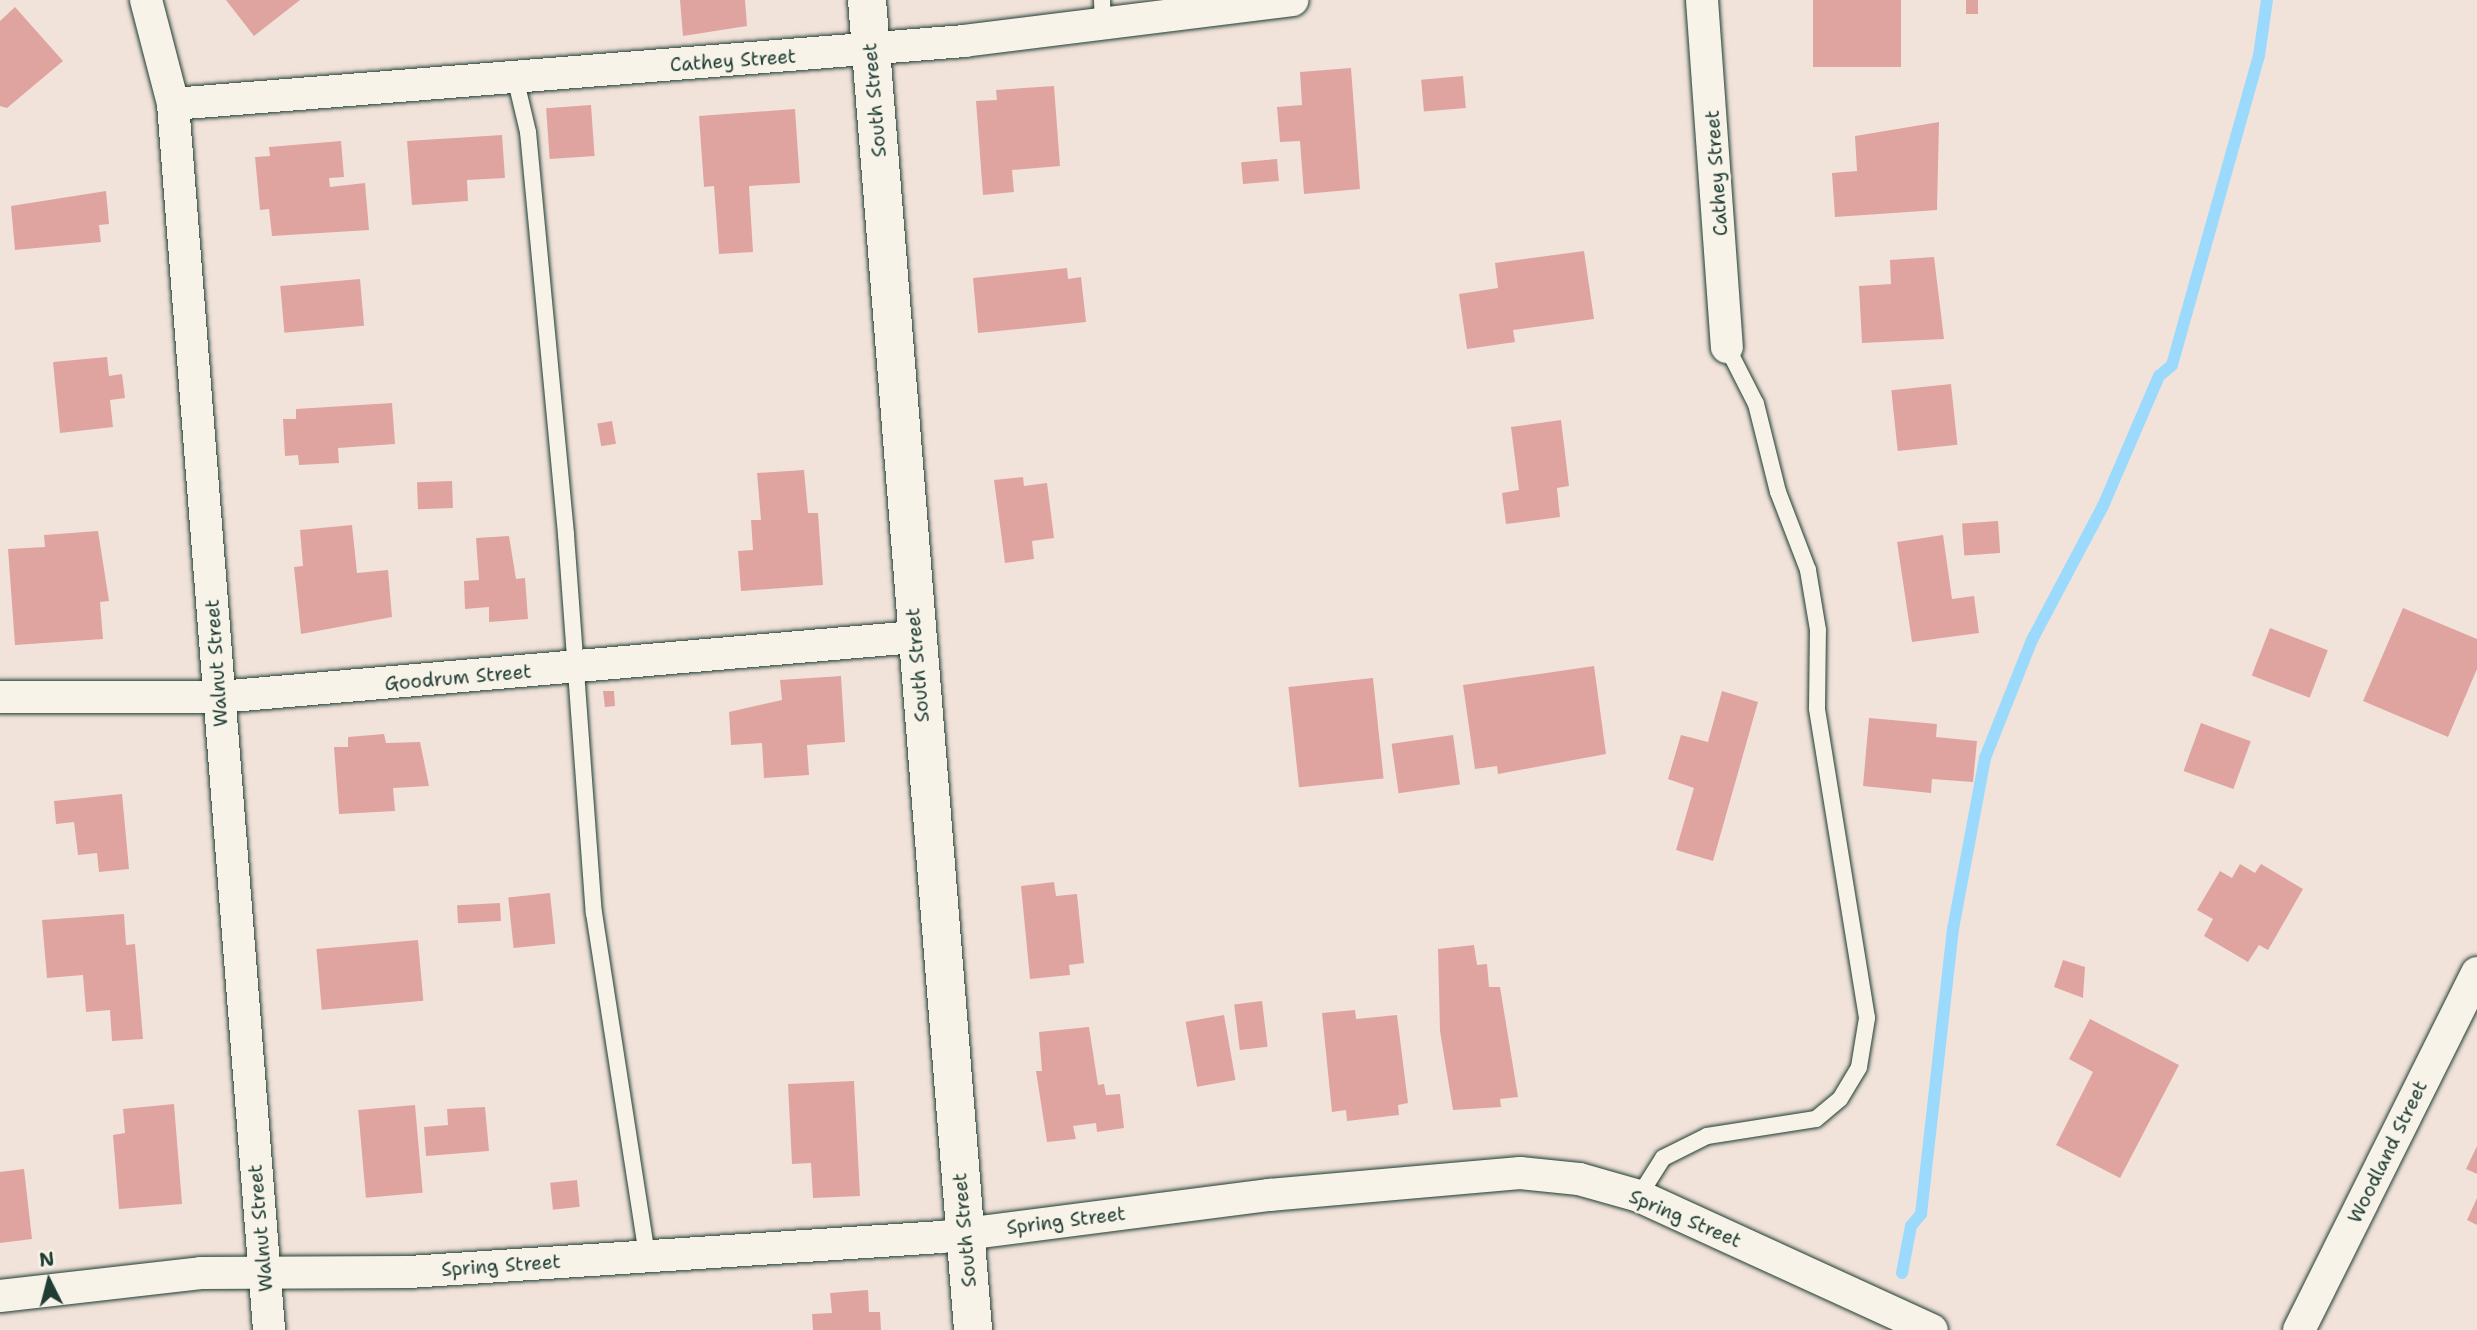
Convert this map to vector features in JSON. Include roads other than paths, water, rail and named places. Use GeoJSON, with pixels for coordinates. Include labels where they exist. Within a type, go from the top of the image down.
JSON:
{"type":"FeatureCollection","features":[{"type":"Feature","properties":{"kind":"street","name":"Walnut Street"},"geometry":{"type":"LineString","coordinates":[[146,0],[173,104],[269,1330]]}},
{"type":"Feature","properties":{"kind":"street","name":"South Street"},"geometry":{"type":"LineString","coordinates":[[867,0],[915,637],[973,1330]]}},
{"type":"Feature","properties":{"kind":"street","name":"Cathey Street"},"geometry":{"type":"LineString","coordinates":[[173,104],[870,50],[1103,12],[1292,0]]}},
{"type":"Feature","properties":{"kind":"street","name":"Cathey Street"},"geometry":{"type":"LineString","coordinates":[[1702,0],[1727,347]]}},
{"type":"Feature","properties":{"kind":"street","name":"Goodrum Street"},"geometry":{"type":"LineString","coordinates":[[0,697],[219,697],[915,637]]}},
{"type":"Feature","properties":{"kind":"street","name":"Woodland Street"},"geometry":{"type":"LineString","coordinates":[[2299,1330],[2477,973]]}},
{"type":"Feature","properties":{"kind":"street","name":"Spring Street"},"geometry":{"type":"LineString","coordinates":[[0,1296],[201,1273],[264,1275],[647,1256],[966,1234],[1476,1173],[1579,1179],[1639,1196],[1933,1330]]}},
{"type":"Feature","properties":{"kind":"lane"},"geometry":{"type":"LineString","coordinates":[[515,77],[528,132],[572,668],[600,961],[647,1256]]}},
{"type":"Feature","properties":{"kind":"lane"},"geometry":{"type":"LineString","coordinates":[[1639,1196],[1663,1158],[1707,1136],[1816,1119],[1840,1099],[1860,1067],[1867,1018],[1816,708],[1818,630],[1808,570],[1756,404],[1727,347]]}},
{"type":"Feature","properties":{"kind":"waterway"},"geometry":{"type":"LineString","coordinates":[[1902,1273],[1911,1226],[1921,1214],[1953,929],[1985,758],[2032,640],[2103,506],[2159,376],[2172,365],[2259,56],[2267,0]]}}]}
